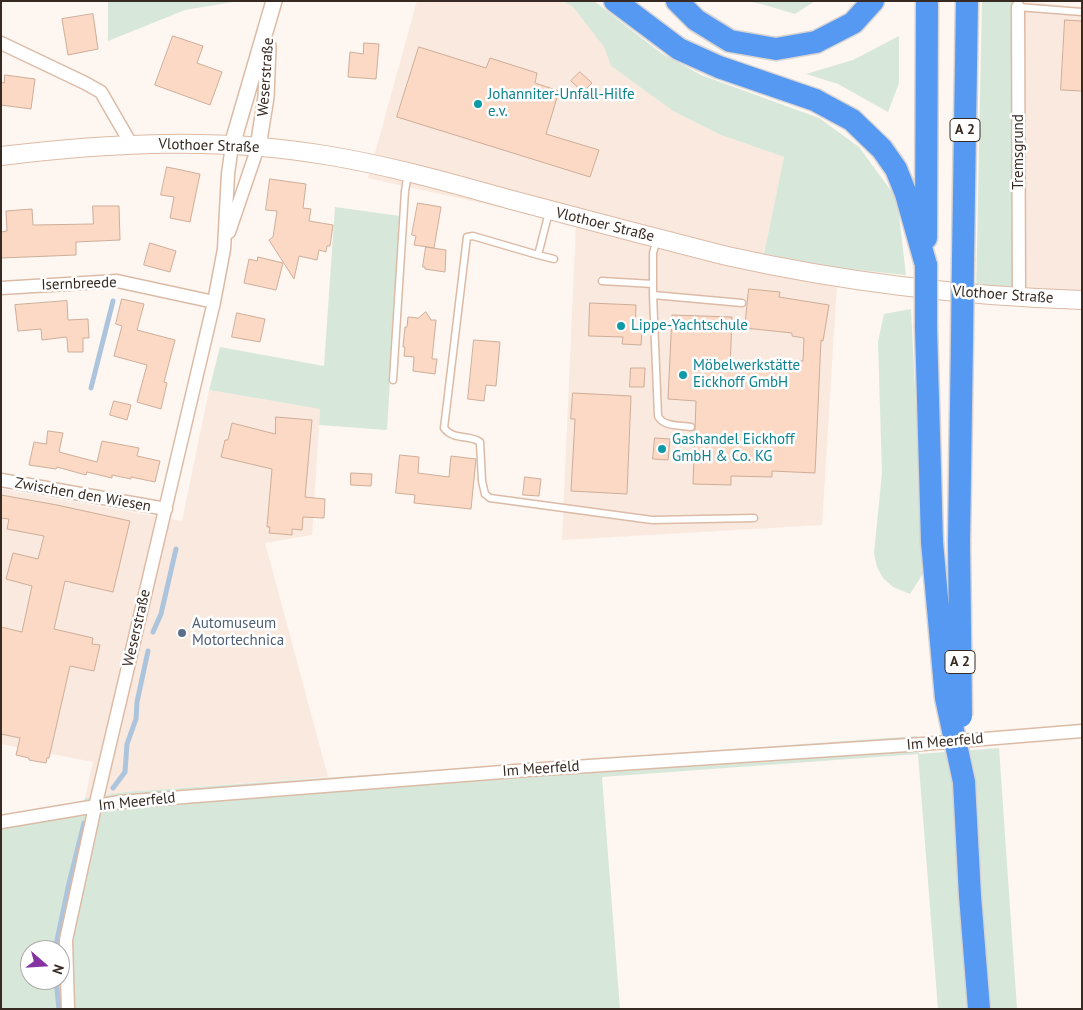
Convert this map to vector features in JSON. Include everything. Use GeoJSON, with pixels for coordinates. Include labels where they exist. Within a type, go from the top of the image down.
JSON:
{"type":"FeatureCollection","features":[{"type":"Feature","properties":{"kind":"highway"},"geometry":{"type":"LineString","coordinates":[[615,1],[679,49],[719,67],[815,100],[852,120],[882,150],[896,169],[906,194],[926,265]]}},
{"type":"Feature","properties":{"kind":"highway"},"geometry":{"type":"LineString","coordinates":[[677,1],[696,20],[730,41],[776,49],[816,42],[853,22],[873,1]]}},
{"type":"Feature","properties":{"kind":"highway"},"geometry":{"type":"LineString","coordinates":[[927,1],[926,328],[932,542],[946,698],[964,782]]}},
{"type":"Feature","properties":{"kind":"highway","name":"A 2"},"geometry":{"type":"LineString","coordinates":[[967,1],[959,542],[960,661],[970,896],[979,1009]]}},
{"type":"Feature","properties":{"kind":"main road","name":"Vlothoer Straße"},"geometry":{"type":"LineString","coordinates":[[1,156],[131,144],[232,145],[324,155],[408,171],[726,256],[801,271],[902,286],[1019,298],[1082,300]]}},
{"type":"Feature","properties":{"kind":"street","name":"Weserstraße"},"geometry":{"type":"LineString","coordinates":[[68,1009],[66,940],[95,807],[214,302],[224,249],[228,174],[232,145],[274,1]]}},
{"type":"Feature","properties":{"kind":"street","name":"Tremsgrund"},"geometry":{"type":"LineString","coordinates":[[1019,4],[1019,298]]}},
{"type":"Feature","properties":{"kind":"street","name":"Weserstraße"},"geometry":{"type":"LineString","coordinates":[[224,249],[258,147],[266,97],[270,20]]}},
{"type":"Feature","properties":{"kind":"street"},"geometry":{"type":"LineString","coordinates":[[1,43],[86,82],[101,92],[131,144]]}},
{"type":"Feature","properties":{"kind":"street","name":"Isernbreede"},"geometry":{"type":"LineString","coordinates":[[1,288],[118,281],[214,302]]}},
{"type":"Feature","properties":{"kind":"street","name":"Zwischen den Wiesen"},"geometry":{"type":"LineString","coordinates":[[1,480],[166,509]]}},
{"type":"Feature","properties":{"kind":"street","name":"Im Meerfeld"},"geometry":{"type":"LineString","coordinates":[[1,822],[130,802],[528,770],[923,744],[1082,731]]}},
{"type":"Feature","properties":{"kind":"lane"},"geometry":{"type":"LineString","coordinates":[[1019,4],[1082,12]]}},
{"type":"Feature","properties":{"kind":"lane"},"geometry":{"type":"LineString","coordinates":[[393,380],[408,171]]}},
{"type":"Feature","properties":{"kind":"lane"},"geometry":{"type":"LineString","coordinates":[[538,255],[550,210]]}},
{"type":"Feature","properties":{"kind":"lane"},"geometry":{"type":"LineString","coordinates":[[554,260],[473,236],[467,237],[444,428],[453,436],[476,439],[480,442],[482,481],[485,494],[490,498],[652,520],[754,518]]}},
{"type":"Feature","properties":{"kind":"lane"},"geometry":{"type":"LineString","coordinates":[[657,238],[654,253],[653,295],[658,416],[659,420],[664,423],[691,427]]}},
{"type":"Feature","properties":{"kind":"lane"},"geometry":{"type":"LineString","coordinates":[[602,281],[653,284]]}},
{"type":"Feature","properties":{"kind":"lane"},"geometry":{"type":"LineString","coordinates":[[653,295],[742,303]]}},
{"type":"Feature","properties":{"kind":"shaded area"},"geometry":{"type":"Polygon","coordinates":[[[417,1],[563,1],[573,7],[604,47],[611,66],[673,111],[721,135],[784,157],[764,254],[838,268],[822,525],[562,540],[576,224],[368,178],[417,1]]]}},
{"type":"Feature","properties":{"kind":"shaded area"},"geometry":{"type":"Polygon","coordinates":[[[1016,1],[1082,7],[1082,310],[1014,302],[1016,1]]]}},
{"type":"Feature","properties":{"kind":"shaded area"},"geometry":{"type":"Polygon","coordinates":[[[209,390],[320,409],[312,535],[265,543],[328,777],[125,792],[85,798],[93,762],[1,744],[1,489],[182,521],[209,390]]]}},
{"type":"Feature","properties":{"kind":"green space"},"geometry":{"type":"Polygon","coordinates":[[[108,1],[239,1],[185,10],[108,41],[108,1]]]}},
{"type":"Feature","properties":{"kind":"green space"},"geometry":{"type":"Polygon","coordinates":[[[563,1],[594,1],[661,53],[701,75],[819,118],[859,147],[897,199],[906,275],[838,268],[764,254],[784,157],[721,135],[673,111],[611,66],[604,47],[573,7],[563,1]]]}},
{"type":"Feature","properties":{"kind":"green space"},"geometry":{"type":"Polygon","coordinates":[[[747,1],[815,1],[795,14],[747,1]]]}},
{"type":"Feature","properties":{"kind":"green space"},"geometry":{"type":"Polygon","coordinates":[[[982,1],[1016,1],[1014,302],[976,297],[982,1]]]}},
{"type":"Feature","properties":{"kind":"green space"},"geometry":{"type":"Polygon","coordinates":[[[899,36],[899,83],[888,112],[838,84],[806,74],[853,60],[899,36]]]}},
{"type":"Feature","properties":{"kind":"green space"},"geometry":{"type":"Polygon","coordinates":[[[335,207],[400,216],[387,430],[319,425],[320,409],[209,390],[220,347],[324,366],[335,207]]]}},
{"type":"Feature","properties":{"kind":"green space"},"geometry":{"type":"Polygon","coordinates":[[[911,309],[924,572],[910,594],[893,587],[883,578],[877,567],[874,553],[882,473],[878,342],[884,314],[911,309]]]}},
{"type":"Feature","properties":{"kind":"green space"},"geometry":{"type":"Polygon","coordinates":[[[917,736],[919,754],[999,748],[1017,1009],[938,1009],[918,754],[602,777],[620,1009],[1,1009],[1,829],[78,816],[85,798],[125,792],[917,736]]]}},
{"type":"Feature","properties":{"kind":"building"},"geometry":{"type":"Polygon","coordinates":[[[93,14],[98,49],[68,55],[62,19],[93,14]]]}},
{"type":"Feature","properties":{"kind":"building"},"geometry":{"type":"Polygon","coordinates":[[[1065,20],[1082,21],[1082,91],[1061,90],[1065,20]]]}},
{"type":"Feature","properties":{"kind":"building"},"geometry":{"type":"Polygon","coordinates":[[[173,36],[203,46],[197,63],[222,72],[210,105],[155,85],[173,36]]]}},
{"type":"Feature","properties":{"kind":"building"},"geometry":{"type":"Polygon","coordinates":[[[364,43],[379,44],[376,79],[348,77],[350,52],[363,54],[364,43]]]}},
{"type":"Feature","properties":{"kind":"building","name":"Johanniter-Unfall-Hilfe e.v."},"geometry":{"type":"Polygon","coordinates":[[[419,47],[486,68],[490,58],[537,73],[535,83],[559,91],[546,134],[599,150],[590,177],[397,117],[419,47]]]}},
{"type":"Feature","properties":{"kind":"building"},"geometry":{"type":"Polygon","coordinates":[[[580,72],[592,83],[583,92],[571,81],[580,72]]]}},
{"type":"Feature","properties":{"kind":"building"},"geometry":{"type":"Polygon","coordinates":[[[5,75],[35,79],[31,109],[1,105],[1,82],[4,83],[5,75]]]}},
{"type":"Feature","properties":{"kind":"building"},"geometry":{"type":"Polygon","coordinates":[[[167,167],[200,174],[190,222],[170,218],[174,197],[161,195],[167,167]]]}},
{"type":"Feature","properties":{"kind":"building"},"geometry":{"type":"Polygon","coordinates":[[[270,179],[306,184],[303,208],[311,209],[309,221],[333,225],[330,246],[327,246],[326,252],[319,250],[317,260],[299,256],[294,279],[269,240],[273,237],[277,211],[266,210],[270,179]]]}},
{"type":"Feature","properties":{"kind":"building"},"geometry":{"type":"Polygon","coordinates":[[[418,203],[441,207],[434,248],[414,245],[416,236],[412,235],[418,203]]]}},
{"type":"Feature","properties":{"kind":"building"},"geometry":{"type":"Polygon","coordinates":[[[93,206],[119,206],[120,240],[76,242],[76,255],[1,258],[1,232],[7,231],[6,211],[32,209],[33,225],[93,224],[93,206]]]}},
{"type":"Feature","properties":{"kind":"building"},"geometry":{"type":"Polygon","coordinates":[[[150,243],[176,251],[170,272],[144,265],[150,243]]]}},
{"type":"Feature","properties":{"kind":"building"},"geometry":{"type":"Polygon","coordinates":[[[426,247],[446,250],[445,272],[425,269],[423,267],[426,247]]]}},
{"type":"Feature","properties":{"kind":"building"},"geometry":{"type":"Polygon","coordinates":[[[258,257],[283,263],[276,290],[244,283],[249,259],[257,261],[258,257]]]}},
{"type":"Feature","properties":{"kind":"building"},"geometry":{"type":"Polygon","coordinates":[[[749,289],[780,292],[779,297],[829,305],[823,341],[821,340],[815,473],[772,471],[772,477],[731,476],[731,485],[693,484],[696,401],[668,399],[672,315],[732,317],[730,369],[755,370],[756,364],[773,365],[773,370],[798,371],[798,361],[803,361],[804,338],[792,336],[792,333],[745,328],[749,289]]]}},
{"type":"Feature","properties":{"kind":"building"},"geometry":{"type":"Polygon","coordinates":[[[122,299],[144,304],[137,330],[175,340],[164,382],[167,383],[161,409],[137,402],[147,365],[114,356],[122,326],[116,324],[122,299]]]}},
{"type":"Feature","properties":{"kind":"building"},"geometry":{"type":"Polygon","coordinates":[[[67,301],[68,320],[88,319],[89,338],[83,338],[83,352],[68,352],[66,337],[42,340],[41,329],[18,331],[15,305],[67,301]]]}},
{"type":"Feature","properties":{"kind":"building"},"geometry":{"type":"Polygon","coordinates":[[[590,303],[636,305],[635,330],[642,330],[641,345],[622,344],[623,337],[589,336],[590,303]]]}},
{"type":"Feature","properties":{"kind":"building"},"geometry":{"type":"Polygon","coordinates":[[[426,312],[431,320],[436,320],[432,359],[437,359],[435,374],[413,371],[414,357],[404,356],[405,327],[407,327],[408,317],[418,318],[426,312]]]}},
{"type":"Feature","properties":{"kind":"building"},"geometry":{"type":"Polygon","coordinates":[[[237,313],[265,319],[260,342],[232,337],[237,313]]]}},
{"type":"Feature","properties":{"kind":"building"},"geometry":{"type":"Polygon","coordinates":[[[474,340],[500,342],[496,386],[486,385],[484,401],[468,399],[474,340]]]}},
{"type":"Feature","properties":{"kind":"building"},"geometry":{"type":"Polygon","coordinates":[[[631,368],[645,368],[644,387],[630,387],[631,368]]]}},
{"type":"Feature","properties":{"kind":"building"},"geometry":{"type":"Polygon","coordinates":[[[573,393],[631,396],[627,494],[571,491],[575,419],[571,419],[573,393]]]}},
{"type":"Feature","properties":{"kind":"building"},"geometry":{"type":"Polygon","coordinates":[[[114,401],[131,405],[127,420],[110,415],[114,401]]]}},
{"type":"Feature","properties":{"kind":"building"},"geometry":{"type":"Polygon","coordinates":[[[276,417],[312,420],[305,497],[325,499],[324,518],[303,517],[302,530],[292,529],[292,535],[269,533],[270,527],[267,527],[272,469],[221,457],[232,423],[275,434],[276,417]]]}},
{"type":"Feature","properties":{"kind":"building"},"geometry":{"type":"Polygon","coordinates":[[[48,431],[63,433],[59,452],[97,462],[102,441],[139,448],[137,456],[160,461],[155,482],[112,475],[112,478],[87,472],[86,475],[57,467],[56,469],[29,465],[34,442],[46,444],[48,431]]]}},
{"type":"Feature","properties":{"kind":"building","name":"Gashandel Eickhoff GmbH & Co. KG"},"geometry":{"type":"Polygon","coordinates":[[[655,438],[670,439],[668,460],[653,459],[655,438]]]}},
{"type":"Feature","properties":{"kind":"building"},"geometry":{"type":"Polygon","coordinates":[[[400,455],[419,457],[418,473],[449,477],[451,456],[476,459],[471,509],[414,503],[415,495],[396,493],[400,455]]]}},
{"type":"Feature","properties":{"kind":"building"},"geometry":{"type":"Polygon","coordinates":[[[351,473],[372,474],[371,486],[351,485],[351,473]]]}},
{"type":"Feature","properties":{"kind":"building"},"geometry":{"type":"Polygon","coordinates":[[[525,477],[541,479],[539,496],[523,495],[525,477]]]}},
{"type":"Feature","properties":{"kind":"building"},"geometry":{"type":"Polygon","coordinates":[[[1,495],[130,521],[113,592],[65,581],[54,629],[93,638],[92,644],[100,645],[94,671],[70,666],[49,758],[47,758],[46,763],[16,755],[20,738],[1,734],[1,627],[22,632],[32,586],[6,579],[13,553],[38,559],[44,536],[7,529],[9,519],[1,518],[1,495]]]}},
{"type":"Feature","properties":{"kind":"waterway"},"geometry":{"type":"LineString","coordinates":[[91,388],[113,301]]}},
{"type":"Feature","properties":{"kind":"waterway"},"geometry":{"type":"LineString","coordinates":[[153,632],[161,614],[176,549]]}},
{"type":"Feature","properties":{"kind":"waterway"},"geometry":{"type":"LineString","coordinates":[[113,788],[125,772],[127,744],[136,719],[137,702],[148,651]]}},
{"type":"Feature","properties":{"kind":"waterway"},"geometry":{"type":"LineString","coordinates":[[57,940],[84,823]]}},
{"type":"Feature","properties":{"kind":"waterway"},"geometry":{"type":"LineString","coordinates":[[57,990],[59,1009]]}},
{"type":"Feature","properties":{"kind":"place","name":"Johanniter-Unfall-Hilfe e.v."},"geometry":{"type":"Point","coordinates":[478,104]}},
{"type":"Feature","properties":{"kind":"place","name":"Lippe-Yachtschule"},"geometry":{"type":"Point","coordinates":[621,326]}},
{"type":"Feature","properties":{"kind":"place","name":"Möbelwerkstätte Eickhoff GmbH"},"geometry":{"type":"Point","coordinates":[683,375]}},
{"type":"Feature","properties":{"kind":"place","name":"Gashandel Eickhoff GmbH & Co. KG"},"geometry":{"type":"Point","coordinates":[662,449]}},
{"type":"Feature","properties":{"kind":"place","name":"Automuseum Motortechnica"},"geometry":{"type":"Point","coordinates":[182,633]}}]}
